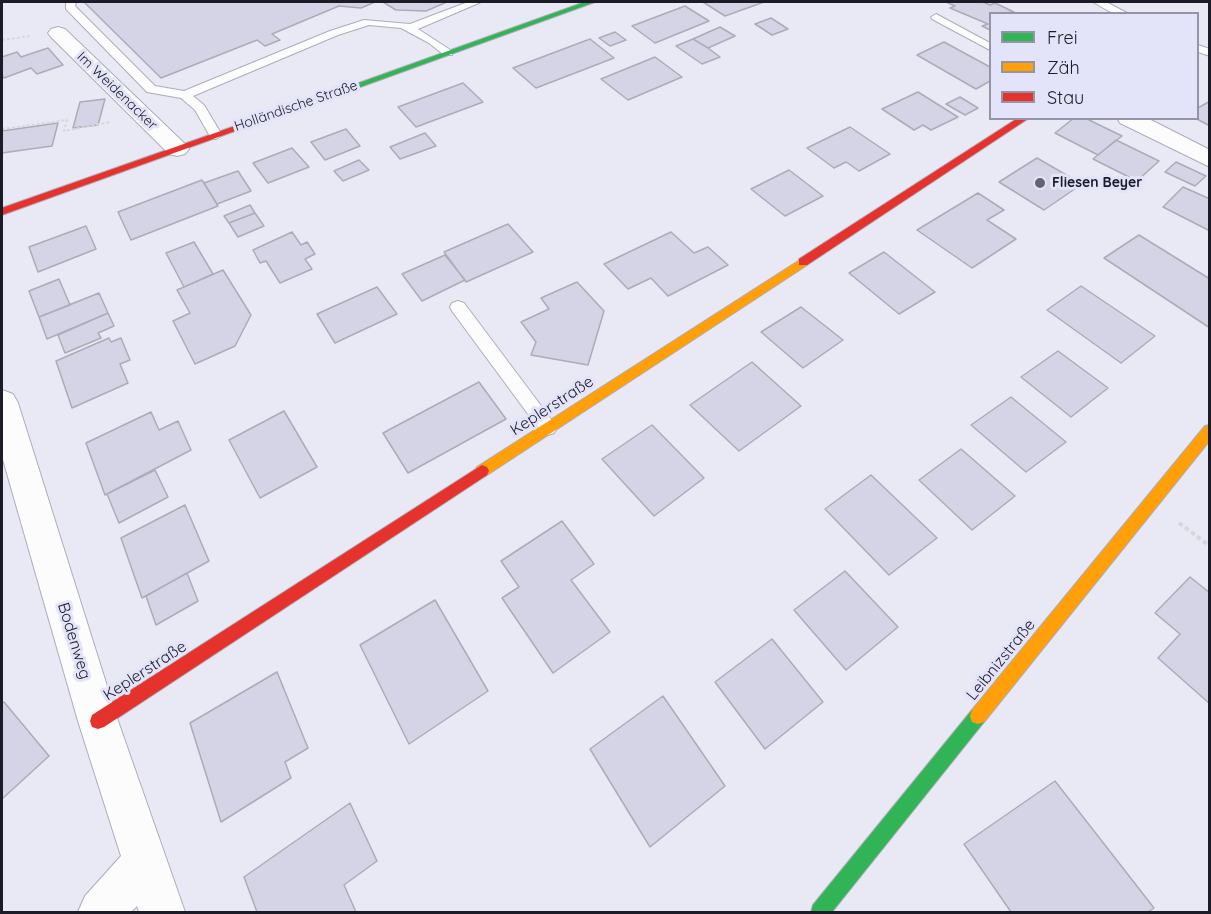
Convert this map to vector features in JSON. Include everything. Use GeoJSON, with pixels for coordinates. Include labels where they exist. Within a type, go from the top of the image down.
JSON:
{"type":"FeatureCollection","features":[{"type":"Feature","properties":{"kind":"street","name":"Holländische Straße"},"geometry":{"type":"LineString","coordinates":[[2,212],[591,2]]}},
{"type":"Feature","properties":{"kind":"street","name":"Im Weidenacker"},"geometry":{"type":"LineString","coordinates":[[58,33],[177,149]]}},
{"type":"Feature","properties":{"kind":"street","name":"Keplerstraße"},"geometry":{"type":"LineString","coordinates":[[98,721],[1022,120]]}},
{"type":"Feature","properties":{"kind":"street"},"geometry":{"type":"LineString","coordinates":[[1132,120],[1209,160]]}},
{"type":"Feature","properties":{"kind":"street","name":"Bodenweg"},"geometry":{"type":"LineString","coordinates":[[2,403],[98,721],[162,912]]}},
{"type":"Feature","properties":{"kind":"street","name":"Leibnizstraße"},"geometry":{"type":"LineString","coordinates":[[820,912],[1209,430]]}},
{"type":"Feature","properties":{"kind":"street"},"geometry":{"type":"LineString","coordinates":[[100,912],[147,862]]}},
{"type":"Feature","properties":{"kind":"lane"},"geometry":{"type":"LineString","coordinates":[[71,2],[70,7],[151,89],[185,95],[200,108],[216,135]]}},
{"type":"Feature","properties":{"kind":"lane"},"geometry":{"type":"LineString","coordinates":[[410,28],[476,2]]}},
{"type":"Feature","properties":{"kind":"lane"},"geometry":{"type":"LineString","coordinates":[[1098,2],[1120,12]]}},
{"type":"Feature","properties":{"kind":"lane"},"geometry":{"type":"LineString","coordinates":[[936,17],[989,46]]}},
{"type":"Feature","properties":{"kind":"lane"},"geometry":{"type":"LineString","coordinates":[[185,95],[334,33],[368,22],[410,28],[448,53]]}},
{"type":"Feature","properties":{"kind":"lane"},"geometry":{"type":"LineString","coordinates":[[458,307],[548,428]]}},
{"type":"Feature","properties":{"kind":"path"},"geometry":{"type":"LineString","coordinates":[[2,129],[67,120],[64,131],[98,126],[140,112]]}},
{"type":"Feature","properties":{"kind":"building"},"geometry":{"type":"Polygon","coordinates":[[[84,2],[375,2],[361,8],[339,6],[272,34],[280,40],[265,46],[257,40],[161,78],[84,2]]]}},
{"type":"Feature","properties":{"kind":"building"},"geometry":{"type":"Polygon","coordinates":[[[383,2],[447,2],[426,11],[396,10],[383,2]]]}},
{"type":"Feature","properties":{"kind":"building"},"geometry":{"type":"Polygon","coordinates":[[[703,2],[764,2],[725,16],[703,2]]]}},
{"type":"Feature","properties":{"kind":"building"},"geometry":{"type":"Polygon","coordinates":[[[946,2],[983,2],[990,5],[995,3],[1014,12],[989,12],[989,30],[982,26],[988,24],[950,8],[955,6],[946,2]]]}},
{"type":"Feature","properties":{"kind":"building"},"geometry":{"type":"Polygon","coordinates":[[[685,6],[709,21],[655,43],[632,26],[685,6]]]}},
{"type":"Feature","properties":{"kind":"building"},"geometry":{"type":"Polygon","coordinates":[[[771,18],[788,29],[772,35],[755,24],[771,18]]]}},
{"type":"Feature","properties":{"kind":"building"},"geometry":{"type":"Polygon","coordinates":[[[720,27],[735,36],[708,48],[693,39],[720,27]]]}},
{"type":"Feature","properties":{"kind":"building"},"geometry":{"type":"Polygon","coordinates":[[[615,32],[626,40],[610,46],[599,38],[615,32]]]}},
{"type":"Feature","properties":{"kind":"building"},"geometry":{"type":"Polygon","coordinates":[[[590,39],[614,58],[536,88],[513,68],[590,39]]]}},
{"type":"Feature","properties":{"kind":"building"},"geometry":{"type":"Polygon","coordinates":[[[693,39],[720,57],[702,64],[676,46],[693,39]]]}},
{"type":"Feature","properties":{"kind":"building"},"geometry":{"type":"Polygon","coordinates":[[[944,42],[989,66],[989,82],[976,89],[917,55],[944,42]]]}},
{"type":"Feature","properties":{"kind":"building"},"geometry":{"type":"Polygon","coordinates":[[[48,48],[63,65],[37,74],[31,68],[4,78],[2,75],[2,57],[17,52],[21,57],[48,48]]]}},
{"type":"Feature","properties":{"kind":"building"},"geometry":{"type":"Polygon","coordinates":[[[655,57],[682,77],[628,100],[601,79],[655,57]]]}},
{"type":"Feature","properties":{"kind":"building"},"geometry":{"type":"Polygon","coordinates":[[[463,83],[483,102],[416,127],[398,107],[463,83]]]}},
{"type":"Feature","properties":{"kind":"building"},"geometry":{"type":"Polygon","coordinates":[[[918,92],[958,117],[931,130],[923,125],[914,130],[882,109],[918,92]]]}},
{"type":"Feature","properties":{"kind":"building"},"geometry":{"type":"Polygon","coordinates":[[[960,97],[978,108],[965,115],[946,104],[960,97]]]}},
{"type":"Feature","properties":{"kind":"building"},"geometry":{"type":"Polygon","coordinates":[[[105,99],[98,125],[73,128],[80,102],[105,99]]]}},
{"type":"Feature","properties":{"kind":"building"},"geometry":{"type":"Polygon","coordinates":[[[1210,101],[1210,126],[1199,120],[1199,107],[1210,101]]]}},
{"type":"Feature","properties":{"kind":"building"},"geometry":{"type":"Polygon","coordinates":[[[1071,120],[1089,120],[1122,136],[1098,155],[1055,133],[1071,120]]]}},
{"type":"Feature","properties":{"kind":"building"},"geometry":{"type":"Polygon","coordinates":[[[58,123],[52,146],[2,153],[2,131],[58,123]]]}},
{"type":"Feature","properties":{"kind":"building"},"geometry":{"type":"Polygon","coordinates":[[[850,127],[890,154],[859,171],[846,162],[834,168],[807,148],[850,127]]]}},
{"type":"Feature","properties":{"kind":"building"},"geometry":{"type":"Polygon","coordinates":[[[346,129],[360,146],[325,160],[311,142],[346,129]]]}},
{"type":"Feature","properties":{"kind":"building"},"geometry":{"type":"Polygon","coordinates":[[[425,133],[436,146],[400,159],[390,147],[425,133]]]}},
{"type":"Feature","properties":{"kind":"building"},"geometry":{"type":"Polygon","coordinates":[[[1116,140],[1159,161],[1137,181],[1093,159],[1116,140]]]}},
{"type":"Feature","properties":{"kind":"building"},"geometry":{"type":"Polygon","coordinates":[[[292,148],[309,167],[268,183],[253,163],[292,148]]]}},
{"type":"Feature","properties":{"kind":"building","name":"Fliesen Beyer"},"geometry":{"type":"Polygon","coordinates":[[[1037,158],[1082,184],[1044,210],[999,182],[1037,158]]]}},
{"type":"Feature","properties":{"kind":"building"},"geometry":{"type":"Polygon","coordinates":[[[359,160],[369,170],[343,181],[334,171],[359,160]]]}},
{"type":"Feature","properties":{"kind":"building"},"geometry":{"type":"Polygon","coordinates":[[[1176,162],[1206,176],[1195,186],[1165,172],[1176,162]]]}},
{"type":"Feature","properties":{"kind":"building"},"geometry":{"type":"Polygon","coordinates":[[[789,170],[823,196],[785,216],[751,189],[789,170]]]}},
{"type":"Feature","properties":{"kind":"building"},"geometry":{"type":"Polygon","coordinates":[[[238,171],[251,191],[217,204],[204,183],[238,171]]]}},
{"type":"Feature","properties":{"kind":"building"},"geometry":{"type":"Polygon","coordinates":[[[202,180],[218,206],[131,240],[118,212],[202,180]]]}},
{"type":"Feature","properties":{"kind":"building"},"geometry":{"type":"Polygon","coordinates":[[[1183,187],[1210,199],[1210,231],[1163,207],[1183,187]]]}},
{"type":"Feature","properties":{"kind":"building"},"geometry":{"type":"Polygon","coordinates":[[[978,193],[1004,210],[987,220],[1016,239],[972,268],[917,230],[978,193]]]}},
{"type":"Feature","properties":{"kind":"building"},"geometry":{"type":"Polygon","coordinates":[[[250,205],[255,213],[229,223],[224,216],[250,205]]]}},
{"type":"Feature","properties":{"kind":"building"},"geometry":{"type":"Polygon","coordinates":[[[255,213],[264,226],[238,237],[229,223],[255,213]]]}},
{"type":"Feature","properties":{"kind":"building"},"geometry":{"type":"Polygon","coordinates":[[[508,224],[533,252],[466,282],[444,252],[508,224]]]}},
{"type":"Feature","properties":{"kind":"building"},"geometry":{"type":"Polygon","coordinates":[[[86,226],[96,249],[38,272],[29,247],[86,226]]]}},
{"type":"Feature","properties":{"kind":"building"},"geometry":{"type":"Polygon","coordinates":[[[292,232],[301,245],[307,242],[315,254],[305,259],[312,269],[280,283],[266,261],[260,263],[253,250],[292,232]]]}},
{"type":"Feature","properties":{"kind":"building"},"geometry":{"type":"Polygon","coordinates":[[[671,232],[694,253],[708,247],[728,265],[668,296],[651,278],[628,289],[604,264],[671,232]]]}},
{"type":"Feature","properties":{"kind":"building"},"geometry":{"type":"Polygon","coordinates":[[[1139,235],[1210,279],[1210,328],[1104,258],[1139,235]]]}},
{"type":"Feature","properties":{"kind":"building"},"geometry":{"type":"Polygon","coordinates":[[[194,242],[213,274],[184,287],[166,253],[194,242]]]}},
{"type":"Feature","properties":{"kind":"building"},"geometry":{"type":"Polygon","coordinates":[[[884,252],[935,292],[899,314],[849,273],[884,252]]]}},
{"type":"Feature","properties":{"kind":"building"},"geometry":{"type":"Polygon","coordinates":[[[445,255],[465,280],[422,301],[402,274],[445,255]]]}},
{"type":"Feature","properties":{"kind":"building"},"geometry":{"type":"Polygon","coordinates":[[[223,270],[251,315],[235,346],[195,364],[173,321],[190,313],[177,290],[223,270]]]}},
{"type":"Feature","properties":{"kind":"building"},"geometry":{"type":"Polygon","coordinates":[[[59,279],[70,305],[39,317],[29,291],[59,279]]]}},
{"type":"Feature","properties":{"kind":"building"},"geometry":{"type":"Polygon","coordinates":[[[577,282],[604,311],[588,365],[531,355],[536,342],[521,322],[549,309],[541,298],[577,282]]]}},
{"type":"Feature","properties":{"kind":"building"},"geometry":{"type":"Polygon","coordinates":[[[1081,286],[1155,336],[1121,363],[1047,310],[1081,286]]]}},
{"type":"Feature","properties":{"kind":"building"},"geometry":{"type":"Polygon","coordinates":[[[377,287],[397,314],[335,343],[317,314],[377,287]]]}},
{"type":"Feature","properties":{"kind":"building"},"geometry":{"type":"Polygon","coordinates":[[[99,293],[108,313],[47,339],[39,317],[99,293]]]}},
{"type":"Feature","properties":{"kind":"building"},"geometry":{"type":"Polygon","coordinates":[[[801,307],[843,340],[803,368],[761,332],[801,307]]]}},
{"type":"Feature","properties":{"kind":"building"},"geometry":{"type":"Polygon","coordinates":[[[108,313],[114,326],[98,333],[101,338],[65,353],[58,335],[108,313]]]}},
{"type":"Feature","properties":{"kind":"building"},"geometry":{"type":"Polygon","coordinates":[[[109,338],[111,342],[121,338],[130,360],[120,364],[128,383],[72,408],[56,361],[109,338]]]}},
{"type":"Feature","properties":{"kind":"building"},"geometry":{"type":"Polygon","coordinates":[[[1058,351],[1108,388],[1071,417],[1021,377],[1058,351]]]}},
{"type":"Feature","properties":{"kind":"building"},"geometry":{"type":"Polygon","coordinates":[[[752,362],[801,406],[739,451],[690,405],[752,362]]]}},
{"type":"Feature","properties":{"kind":"building"},"geometry":{"type":"Polygon","coordinates":[[[479,382],[506,419],[408,473],[383,433],[479,382]]]}},
{"type":"Feature","properties":{"kind":"building"},"geometry":{"type":"Polygon","coordinates":[[[1011,397],[1066,442],[1026,472],[971,425],[1011,397]]]}},
{"type":"Feature","properties":{"kind":"building"},"geometry":{"type":"Polygon","coordinates":[[[284,411],[317,467],[260,498],[229,440],[284,411]]]}},
{"type":"Feature","properties":{"kind":"building"},"geometry":{"type":"Polygon","coordinates":[[[151,412],[159,430],[178,421],[191,450],[105,495],[86,443],[151,412]]]}},
{"type":"Feature","properties":{"kind":"building"},"geometry":{"type":"Polygon","coordinates":[[[652,425],[704,478],[654,516],[602,459],[652,425]]]}},
{"type":"Feature","properties":{"kind":"building"},"geometry":{"type":"Polygon","coordinates":[[[961,449],[1015,496],[972,530],[919,480],[961,449]]]}},
{"type":"Feature","properties":{"kind":"building"},"geometry":{"type":"Polygon","coordinates":[[[155,470],[168,497],[119,523],[107,494],[155,470]]]}},
{"type":"Feature","properties":{"kind":"building"},"geometry":{"type":"Polygon","coordinates":[[[871,475],[937,538],[889,575],[825,509],[871,475]]]}},
{"type":"Feature","properties":{"kind":"building"},"geometry":{"type":"Polygon","coordinates":[[[185,505],[209,561],[142,598],[121,538],[185,505]]]}},
{"type":"Feature","properties":{"kind":"building"},"geometry":{"type":"Polygon","coordinates":[[[562,521],[594,564],[571,580],[610,632],[553,673],[502,598],[519,587],[501,561],[562,521]]]}},
{"type":"Feature","properties":{"kind":"building"},"geometry":{"type":"Polygon","coordinates":[[[845,571],[898,627],[846,670],[794,610],[845,571]]]}},
{"type":"Feature","properties":{"kind":"building"},"geometry":{"type":"Polygon","coordinates":[[[187,573],[198,601],[156,625],[146,596],[187,573]]]}},
{"type":"Feature","properties":{"kind":"building"},"geometry":{"type":"Polygon","coordinates":[[[1190,577],[1210,593],[1210,704],[1158,658],[1180,634],[1155,613],[1190,577]]]}},
{"type":"Feature","properties":{"kind":"building"},"geometry":{"type":"Polygon","coordinates":[[[435,600],[488,691],[409,744],[360,645],[435,600]]]}},
{"type":"Feature","properties":{"kind":"building"},"geometry":{"type":"Polygon","coordinates":[[[772,639],[823,702],[765,749],[715,682],[772,639]]]}},
{"type":"Feature","properties":{"kind":"building"},"geometry":{"type":"Polygon","coordinates":[[[277,672],[308,748],[285,762],[291,778],[221,822],[190,723],[277,672]]]}},
{"type":"Feature","properties":{"kind":"building"},"geometry":{"type":"Polygon","coordinates":[[[663,696],[725,786],[650,847],[590,749],[663,696]]]}},
{"type":"Feature","properties":{"kind":"building"},"geometry":{"type":"Polygon","coordinates":[[[4,702],[49,756],[2,799],[2,703],[4,702]]]}},
{"type":"Feature","properties":{"kind":"building"},"geometry":{"type":"Polygon","coordinates":[[[1055,781],[1154,908],[1148,912],[1011,912],[964,844],[1055,781]]]}},
{"type":"Feature","properties":{"kind":"building"},"geometry":{"type":"Polygon","coordinates":[[[350,803],[377,861],[344,885],[356,912],[257,912],[244,877],[350,803]]]}},
{"type":"Feature","properties":{"kind":"traffic: fast"},"geometry":{"type":"LineString","coordinates":[[255,122],[591,2]]}},
{"type":"Feature","properties":{"kind":"traffic: fast"},"geometry":{"type":"LineString","coordinates":[[820,912],[978,716]]}},
{"type":"Feature","properties":{"kind":"traffic: slow"},"geometry":{"type":"LineString","coordinates":[[482,471],[803,262]]}},
{"type":"Feature","properties":{"kind":"traffic: slow"},"geometry":{"type":"LineString","coordinates":[[978,716],[1210,430]]}},
{"type":"Feature","properties":{"kind":"traffic: jam"},"geometry":{"type":"LineString","coordinates":[[803,262],[1022,120]]}},
{"type":"Feature","properties":{"kind":"traffic: jam"},"geometry":{"type":"LineString","coordinates":[[2,212],[255,122]]}},
{"type":"Feature","properties":{"kind":"traffic: jam"},"geometry":{"type":"LineString","coordinates":[[98,721],[482,471]]}},
{"type":"Feature","properties":{"kind":"place","name":"Fliesen Beyer"},"geometry":{"type":"Point","coordinates":[1040,183]}}]}
